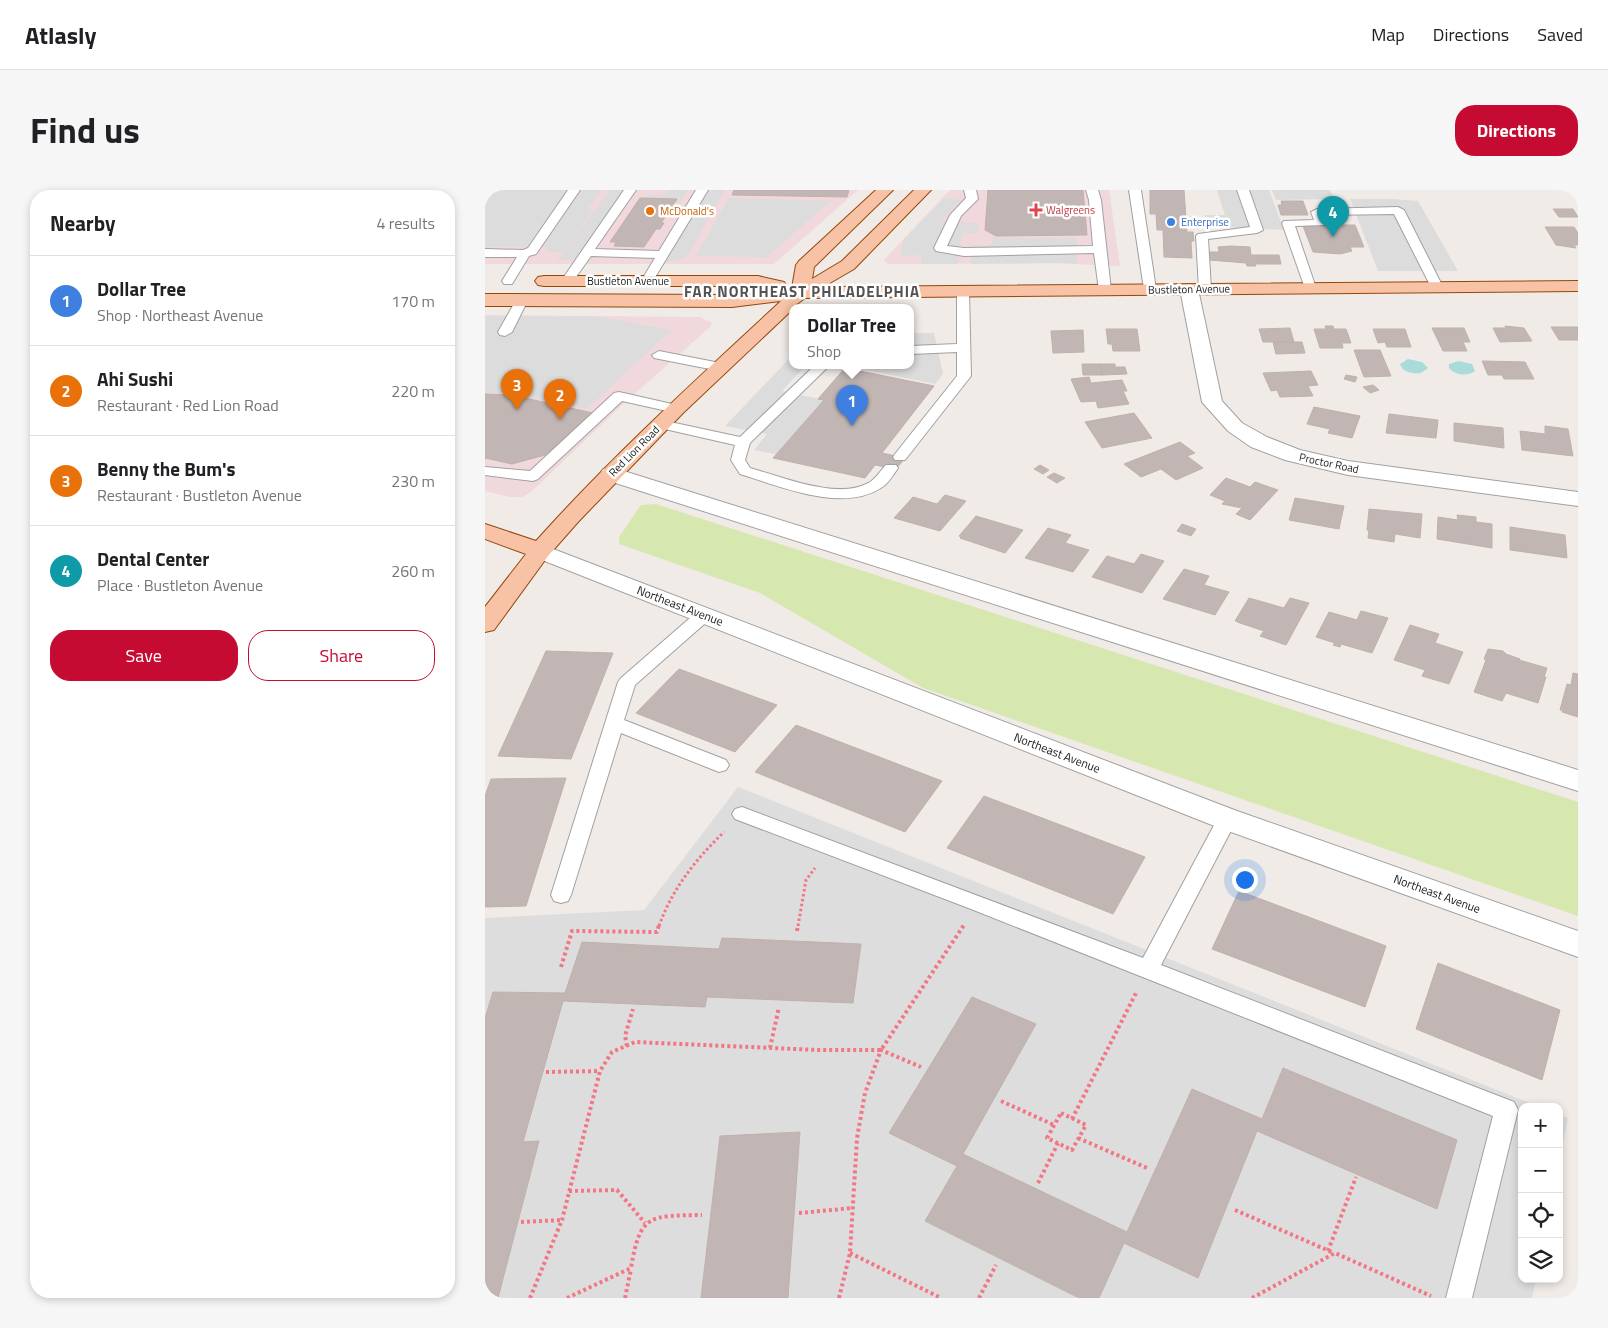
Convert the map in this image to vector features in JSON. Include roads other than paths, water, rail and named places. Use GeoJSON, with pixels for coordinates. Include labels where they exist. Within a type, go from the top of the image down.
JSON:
{"type":"FeatureCollection","features":[{"type":"Feature","properties":{"kind":"main road"},"geometry":{"type":"LineString","coordinates":[[799,293],[805,266],[885,190]]}},
{"type":"Feature","properties":{"kind":"main road","name":"Red Lion Road"},"geometry":{"type":"LineString","coordinates":[[485,624],[540,550],[611,474],[676,409],[799,293],[847,265],[923,190]]}},
{"type":"Feature","properties":{"kind":"main road","name":"Bustleton Avenue"},"geometry":{"type":"LineString","coordinates":[[501,281],[758,281],[799,293]]}},
{"type":"Feature","properties":{"kind":"main road","name":"Bustleton Avenue"},"geometry":{"type":"LineString","coordinates":[[485,300],[732,301],[799,293],[1578,286]]}},
{"type":"Feature","properties":{"kind":"main road"},"geometry":{"type":"LineString","coordinates":[[485,531],[540,550]]}},
{"type":"Feature","properties":{"kind":"street","name":"Proctor Road"},"geometry":{"type":"LineString","coordinates":[[1197,289],[1212,402],[1235,427],[1259,442],[1293,456],[1348,468],[1578,499]]}},
{"type":"Feature","properties":{"kind":"street"},"geometry":{"type":"LineString","coordinates":[[611,474],[1578,781]]}},
{"type":"Feature","properties":{"kind":"street","name":"Northeast Avenue"},"geometry":{"type":"LineString","coordinates":[[540,550],[1227,819],[1578,944]]}},
{"type":"Feature","properties":{"kind":"lane"},"geometry":{"type":"LineString","coordinates":[[485,253],[525,254],[533,251],[574,190]]}},
{"type":"Feature","properties":{"kind":"lane"},"geometry":{"type":"LineString","coordinates":[[567,281],[630,190]]}},
{"type":"Feature","properties":{"kind":"lane"},"geometry":{"type":"LineString","coordinates":[[590,250],[605,242],[641,190]]}},
{"type":"Feature","properties":{"kind":"lane"},"geometry":{"type":"LineString","coordinates":[[673,237],[667,232],[692,190]]}},
{"type":"Feature","properties":{"kind":"lane"},"geometry":{"type":"LineString","coordinates":[[647,281],[702,190]]}},
{"type":"Feature","properties":{"kind":"lane"},"geometry":{"type":"LineString","coordinates":[[969,190],[972,199],[956,215],[940,248],[965,252],[1099,249]]}},
{"type":"Feature","properties":{"kind":"lane"},"geometry":{"type":"LineString","coordinates":[[1092,190],[1095,200],[1105,290]]}},
{"type":"Feature","properties":{"kind":"lane"},"geometry":{"type":"LineString","coordinates":[[1135,190],[1150,289]]}},
{"type":"Feature","properties":{"kind":"lane"},"geometry":{"type":"LineString","coordinates":[[1197,289],[1202,236],[1257,230],[1243,190]]}},
{"type":"Feature","properties":{"kind":"lane"},"geometry":{"type":"LineString","coordinates":[[1310,288],[1288,223],[1321,223],[1317,212],[1398,210],[1437,287]]}},
{"type":"Feature","properties":{"kind":"lane"},"geometry":{"type":"LineString","coordinates":[[590,250],[663,255]]}},
{"type":"Feature","properties":{"kind":"lane"},"geometry":{"type":"LineString","coordinates":[[501,281],[525,254]]}},
{"type":"Feature","properties":{"kind":"lane"},"geometry":{"type":"LineString","coordinates":[[819,369],[743,442],[738,460],[745,471],[831,494],[858,493],[877,484],[964,376],[963,291]]}},
{"type":"Feature","properties":{"kind":"lane"},"geometry":{"type":"LineString","coordinates":[[505,332],[522,300]]}},
{"type":"Feature","properties":{"kind":"lane"},"geometry":{"type":"LineString","coordinates":[[914,350],[963,348]]}},
{"type":"Feature","properties":{"kind":"lane"},"geometry":{"type":"LineString","coordinates":[[659,355],[720,367]]}},
{"type":"Feature","properties":{"kind":"lane"},"geometry":{"type":"LineString","coordinates":[[485,471],[533,476],[619,396],[676,409]]}},
{"type":"Feature","properties":{"kind":"lane"},"geometry":{"type":"LineString","coordinates":[[661,424],[743,442]]}},
{"type":"Feature","properties":{"kind":"lane"},"geometry":{"type":"LineString","coordinates":[[561,895],[627,682],[704,615]]}},
{"type":"Feature","properties":{"kind":"lane"},"geometry":{"type":"LineString","coordinates":[[615,723],[719,765]]}},
{"type":"Feature","properties":{"kind":"lane"},"geometry":{"type":"LineString","coordinates":[[742,814],[979,903],[1507,1110],[1459,1298]]}},
{"type":"Feature","properties":{"kind":"lane"},"geometry":{"type":"LineString","coordinates":[[1148,970],[1227,819]]}},
{"type":"Feature","properties":{"kind":"water"},"geometry":{"type":"Polygon","coordinates":[[[1408,359],[1422,362],[1428,368],[1421,373],[1406,371],[1400,364],[1408,359]]]}},
{"type":"Feature","properties":{"kind":"water"},"geometry":{"type":"Polygon","coordinates":[[[1459,361],[1472,364],[1475,371],[1461,374],[1449,368],[1449,364],[1459,361]]]}},
{"type":"Feature","properties":{"kind":"place","name":"Walgreens"},"geometry":{"type":"Point","coordinates":[1036,210]}},
{"type":"Feature","properties":{"kind":"place","name":"McDonald's"},"geometry":{"type":"Point","coordinates":[650,211]}},
{"type":"Feature","properties":{"kind":"place","name":"Enterprise"},"geometry":{"type":"Point","coordinates":[1171,222]}},
{"type":"Feature","properties":{"kind":"place","name":"Dental Center"},"geometry":{"type":"Point","coordinates":[1333,237]}},
{"type":"Feature","properties":{"kind":"place","name":"Benny the Bum's"},"geometry":{"type":"Point","coordinates":[517,410]}},
{"type":"Feature","properties":{"kind":"place","name":"Ahi Sushi"},"geometry":{"type":"Point","coordinates":[560,420]}},
{"type":"Feature","properties":{"kind":"place","name":"Dollar Tree"},"geometry":{"type":"Point","coordinates":[852,426]}},
{"type":"Feature","properties":{"kind":"district","name":"FAR NORTHEAST PHILADELPHIA"},"geometry":{"type":"Point","coordinates":[802,292]}}]}
